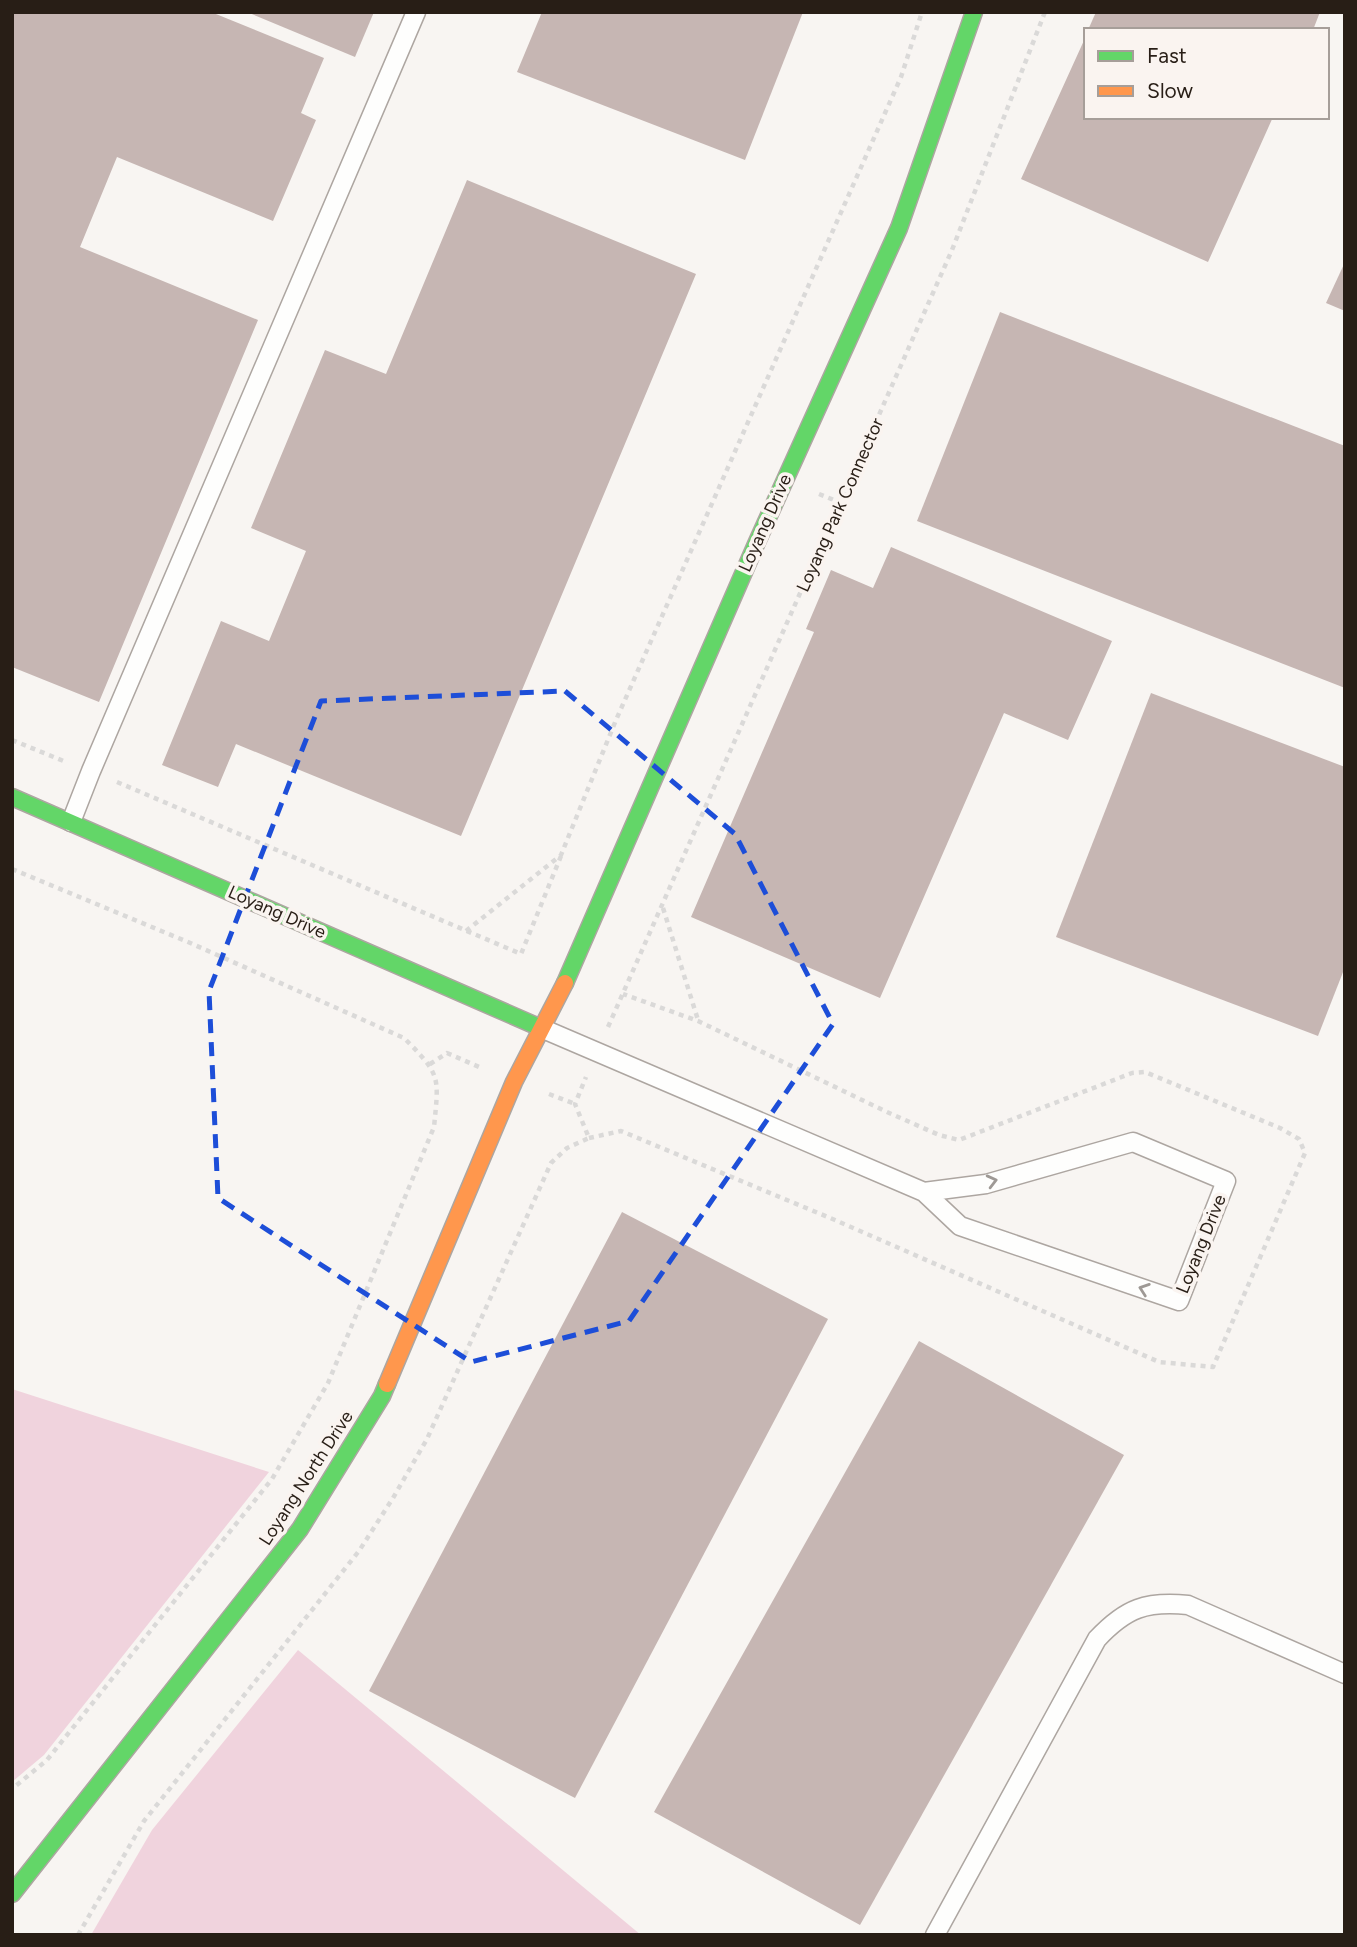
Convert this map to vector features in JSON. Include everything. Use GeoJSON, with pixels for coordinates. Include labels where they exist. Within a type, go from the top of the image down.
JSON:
{"type":"FeatureCollection","features":[{"type":"Feature","properties":{"kind":"street","name":"Loyang Drive"},"geometry":{"type":"LineString","coordinates":[[12,797],[541,1028],[569,974],[757,542],[899,228],[974,12]]}},
{"type":"Feature","properties":{"kind":"street","name":"Loyang North Drive"},"geometry":{"type":"LineString","coordinates":[[12,1894],[300,1529],[382,1396],[514,1082],[541,1028]]}},
{"type":"Feature","properties":{"kind":"lane"},"geometry":{"type":"LineString","coordinates":[[71,822],[416,12]]}},
{"type":"Feature","properties":{"kind":"lane","name":"Loyang Drive"},"geometry":{"type":"LineString","coordinates":[[541,1028],[924,1192],[960,1226],[1179,1301],[1226,1181],[1133,1142],[986,1184],[924,1192]]}},
{"type":"Feature","properties":{"kind":"lane"},"geometry":{"type":"LineString","coordinates":[[936,1935],[1097,1639],[1115,1620],[1137,1608],[1162,1602],[1188,1605],[1345,1674]]}},
{"type":"Feature","properties":{"kind":"path"},"geometry":{"type":"LineString","coordinates":[[12,740],[521,954],[616,720],[901,77],[922,12]]}},
{"type":"Feature","properties":{"kind":"path","name":"Loyang Park Connector"},"geometry":{"type":"LineString","coordinates":[[698,1021],[623,994],[952,250],[1045,12]]}},
{"type":"Feature","properties":{"kind":"path"},"geometry":{"type":"LineString","coordinates":[[466,931],[561,855]]}},
{"type":"Feature","properties":{"kind":"path"},"geometry":{"type":"LineString","coordinates":[[12,869],[188,942],[404,1038],[430,1064],[436,1078],[437,1097],[434,1127],[328,1384],[272,1479],[47,1760],[12,1789]]}},
{"type":"Feature","properties":{"kind":"path"},"geometry":{"type":"LineString","coordinates":[[663,906],[698,1021],[887,1112]]}},
{"type":"Feature","properties":{"kind":"path"},"geometry":{"type":"LineString","coordinates":[[589,1138],[621,1131],[835,1220],[1159,1362],[1213,1367],[1233,1324]]}},
{"type":"Feature","properties":{"kind":"highlighted area"},"geometry":{"type":"Polygon","coordinates":[[[565,691],[735,834],[833,1024],[629,1321],[471,1362],[218,1198],[209,991],[321,701],[565,691]]]}},
{"type":"Feature","properties":{"kind":"shaded area"},"geometry":{"type":"Polygon","coordinates":[[[12,1389],[269,1472],[44,1755],[12,1782],[12,1389]]]}},
{"type":"Feature","properties":{"kind":"shaded area"},"geometry":{"type":"Polygon","coordinates":[[[298,1650],[641,1935],[91,1935],[152,1830],[298,1650]]]}},
{"type":"Feature","properties":{"kind":"building"},"geometry":{"type":"Polygon","coordinates":[[[12,12],[211,12],[324,58],[301,113],[316,120],[273,221],[117,157],[80,247],[258,320],[99,702],[12,667],[12,12]]]}},
{"type":"Feature","properties":{"kind":"building"},"geometry":{"type":"Polygon","coordinates":[[[247,12],[374,12],[355,57],[247,12]]]}},
{"type":"Feature","properties":{"kind":"building"},"geometry":{"type":"Polygon","coordinates":[[[542,12],[803,12],[745,160],[517,72],[542,12]]]}},
{"type":"Feature","properties":{"kind":"building"},"geometry":{"type":"Polygon","coordinates":[[[1096,12],[1320,12],[1314,28],[1089,28],[1096,12]]]}},
{"type":"Feature","properties":{"kind":"building"},"geometry":{"type":"Polygon","coordinates":[[[1084,40],[1084,119],[1272,119],[1208,262],[1021,179],[1084,40]]]}},
{"type":"Feature","properties":{"kind":"building"},"geometry":{"type":"Polygon","coordinates":[[[467,180],[696,274],[461,836],[236,744],[218,787],[162,765],[221,621],[269,641],[306,551],[251,528],[325,350],[386,374],[467,180]]]}},
{"type":"Feature","properties":{"kind":"building"},"geometry":{"type":"Polygon","coordinates":[[[1345,262],[1345,311],[1326,303],[1345,262]]]}},
{"type":"Feature","properties":{"kind":"building"},"geometry":{"type":"Polygon","coordinates":[[[1000,312],[1345,446],[1345,688],[917,521],[1000,312]]]}},
{"type":"Feature","properties":{"kind":"building"},"geometry":{"type":"Polygon","coordinates":[[[891,547],[1112,641],[1068,740],[1004,713],[880,998],[691,917],[814,632],[806,629],[831,570],[873,588],[891,547]]]}},
{"type":"Feature","properties":{"kind":"building"},"geometry":{"type":"Polygon","coordinates":[[[1151,693],[1345,767],[1345,967],[1318,1036],[1056,937],[1151,693]]]}},
{"type":"Feature","properties":{"kind":"building"},"geometry":{"type":"Polygon","coordinates":[[[622,1212],[828,1319],[575,1798],[369,1691],[622,1212]]]}},
{"type":"Feature","properties":{"kind":"building"},"geometry":{"type":"Polygon","coordinates":[[[919,1341],[1124,1455],[860,1925],[654,1812],[919,1341]]]}},
{"type":"Feature","properties":{"kind":"traffic: fast"},"geometry":{"type":"LineString","coordinates":[[565,983],[757,542],[899,228],[974,12]]}},
{"type":"Feature","properties":{"kind":"traffic: fast"},"geometry":{"type":"LineString","coordinates":[[12,797],[541,1028]]}},
{"type":"Feature","properties":{"kind":"traffic: fast"},"geometry":{"type":"LineString","coordinates":[[12,1894],[300,1529],[387,1384]]}},
{"type":"Feature","properties":{"kind":"traffic: slow"},"geometry":{"type":"LineString","coordinates":[[387,1384],[514,1082],[565,983]]}}]}
